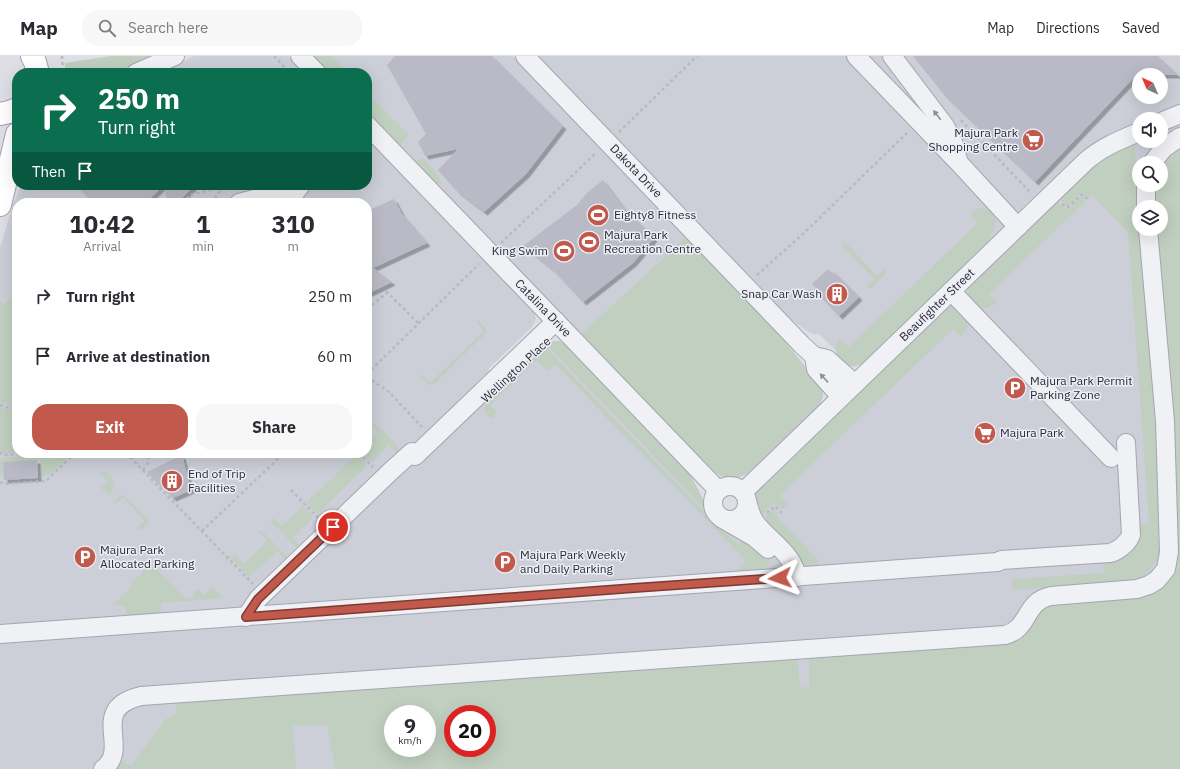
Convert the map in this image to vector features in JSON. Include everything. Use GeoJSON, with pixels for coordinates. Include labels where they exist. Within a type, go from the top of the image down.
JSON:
{"type":"FeatureCollection","features":[{"type":"Feature","properties":{"kind":"main road"},"geometry":{"type":"LineString","coordinates":[[32,56],[36,62],[37,68]]}},
{"type":"Feature","properties":{"kind":"main road"},"geometry":{"type":"LineString","coordinates":[[0,114],[12,111]]}},
{"type":"Feature","properties":{"kind":"main road"},"geometry":{"type":"LineString","coordinates":[[0,205],[12,155]]}},
{"type":"Feature","properties":{"kind":"street"},"geometry":{"type":"LineString","coordinates":[[147,68],[175,56]]}},
{"type":"Feature","properties":{"kind":"street"},"geometry":{"type":"LineString","coordinates":[[300,56],[312,68]]}},
{"type":"Feature","properties":{"kind":"street","name":"Dakota Drive"},"geometry":{"type":"LineString","coordinates":[[525,56],[814,356],[827,359],[855,384]]}},
{"type":"Feature","properties":{"kind":"street"},"geometry":{"type":"LineString","coordinates":[[856,56],[1018,227]]}},
{"type":"Feature","properties":{"kind":"street"},"geometry":{"type":"LineString","coordinates":[[892,56],[945,126],[953,142],[959,163]]}},
{"type":"Feature","properties":{"kind":"street"},"geometry":{"type":"LineString","coordinates":[[1168,119],[1180,114]]}},
{"type":"Feature","properties":{"kind":"street","name":"Catalina Drive"},"geometry":{"type":"LineString","coordinates":[[372,130],[718,490]]}},
{"type":"Feature","properties":{"kind":"street","name":"Beaufighter Street"},"geometry":{"type":"LineString","coordinates":[[745,496],[841,397],[1093,155],[1110,144],[1132,135]]}},
{"type":"Feature","properties":{"kind":"street"},"geometry":{"type":"LineString","coordinates":[[1158,156],[1164,148],[1180,138]]}},
{"type":"Feature","properties":{"kind":"street"},"geometry":{"type":"LineString","coordinates":[[291,198],[297,190]]}},
{"type":"Feature","properties":{"kind":"street"},"geometry":{"type":"LineString","coordinates":[[258,198],[273,194],[283,198]]}},
{"type":"Feature","properties":{"kind":"street"},"geometry":{"type":"LineString","coordinates":[[103,769],[113,758],[112,724],[116,711],[123,703],[141,696],[1005,635],[1017,630],[1032,607],[1040,600],[1047,597],[1137,589],[1149,585],[1157,580],[1166,569],[1169,552],[1164,421],[1149,236]]}},
{"type":"Feature","properties":{"kind":"street"},"geometry":{"type":"LineString","coordinates":[[0,634],[789,578],[1110,553],[1117,550],[1129,539],[1131,534],[1126,443],[1110,459],[951,291]]}},
{"type":"Feature","properties":{"kind":"street","name":"Wellington Place"},"geometry":{"type":"LineString","coordinates":[[434,438],[468,405],[477,405],[482,403],[556,321]]}},
{"type":"Feature","properties":{"kind":"street","name":"Dakota Drive"},"geometry":{"type":"LineString","coordinates":[[814,356],[816,370],[841,397]]}},
{"type":"Feature","properties":{"kind":"street"},"geometry":{"type":"LineString","coordinates":[[246,617],[262,595],[330,530],[412,452],[415,456],[434,438]]}},
{"type":"Feature","properties":{"kind":"street"},"geometry":{"type":"LineString","coordinates":[[725,486],[739,488],[745,496],[750,512],[756,522],[790,560],[796,569],[789,578],[768,549],[754,537],[721,518],[714,510],[712,504],[714,495],[718,490],[725,486]]}},
{"type":"Feature","properties":{"kind":"street"},"geometry":{"type":"LineString","coordinates":[[721,518],[730,521],[740,517],[745,512],[745,496]]}},
{"type":"Feature","properties":{"kind":"path"},"geometry":{"type":"LineString","coordinates":[[62,56],[63,68]]}},
{"type":"Feature","properties":{"kind":"path"},"geometry":{"type":"LineString","coordinates":[[274,56],[285,68]]}},
{"type":"Feature","properties":{"kind":"path"},"geometry":{"type":"LineString","coordinates":[[614,136],[697,56]]}},
{"type":"Feature","properties":{"kind":"path"},"geometry":{"type":"LineString","coordinates":[[957,116],[1042,204]]}},
{"type":"Feature","properties":{"kind":"path"},"geometry":{"type":"LineString","coordinates":[[753,280],[914,126]]}},
{"type":"Feature","properties":{"kind":"path"},"geometry":{"type":"LineString","coordinates":[[496,248],[600,150]]}},
{"type":"Feature","properties":{"kind":"path"},"geometry":{"type":"LineString","coordinates":[[187,198],[190,195],[209,190]]}},
{"type":"Feature","properties":{"kind":"path"},"geometry":{"type":"LineString","coordinates":[[215,198],[221,190]]}},
{"type":"Feature","properties":{"kind":"path"},"geometry":{"type":"LineString","coordinates":[[372,371],[480,263]]}},
{"type":"Feature","properties":{"kind":"path"},"geometry":{"type":"LineString","coordinates":[[372,305],[387,292],[418,324]]}},
{"type":"Feature","properties":{"kind":"path"},"geometry":{"type":"LineString","coordinates":[[372,380],[389,392],[434,438]]}},
{"type":"Feature","properties":{"kind":"path"},"geometry":{"type":"LineString","coordinates":[[0,405],[12,409]]}},
{"type":"Feature","properties":{"kind":"path"},"geometry":{"type":"LineString","coordinates":[[0,452],[2,455],[12,454]]}},
{"type":"Feature","properties":{"kind":"path"},"geometry":{"type":"LineString","coordinates":[[0,482],[4,484],[46,481],[70,458]]}},
{"type":"Feature","properties":{"kind":"path"},"geometry":{"type":"LineString","coordinates":[[131,458],[262,595]]}},
{"type":"Feature","properties":{"kind":"path"},"geometry":{"type":"LineString","coordinates":[[142,470],[148,463],[148,458]]}},
{"type":"Feature","properties":{"kind":"path"},"geometry":{"type":"LineString","coordinates":[[202,531],[279,458]]}},
{"type":"Feature","properties":{"kind":"path"},"geometry":{"type":"LineString","coordinates":[[292,490],[330,530]]}},
{"type":"Feature","properties":{"kind":"path"},"geometry":{"type":"LineString","coordinates":[[765,515],[774,506],[782,514]]}},
{"type":"Feature","properties":{"kind":"path"},"geometry":{"type":"LineString","coordinates":[[225,555],[228,552]]}},
{"type":"Feature","properties":{"kind":"shaded area"},"geometry":{"type":"Polygon","coordinates":[[[194,56],[288,56],[300,68],[170,68],[194,56]]]}},
{"type":"Feature","properties":{"kind":"shaded area"},"geometry":{"type":"Polygon","coordinates":[[[312,56],[513,56],[687,236],[580,335],[372,118],[372,68],[324,68],[312,56]]]}},
{"type":"Feature","properties":{"kind":"shaded area","name":"Majura Park"},"geometry":{"type":"Polygon","coordinates":[[[537,56],[1180,56],[1180,769],[0,769],[0,248],[12,208],[12,458],[372,458],[372,198],[16,198],[19,190],[372,190],[372,142],[534,311],[536,319],[532,327],[488,369],[504,386],[551,342],[563,342],[690,474],[712,516],[745,535],[755,494],[1055,200],[1043,189],[861,364],[853,367],[837,357],[836,351],[819,334],[813,334],[786,315],[537,56]]]}},
{"type":"Feature","properties":{"kind":"green space"},"geometry":{"type":"Polygon","coordinates":[[[111,56],[157,56],[126,68],[65,68],[65,63],[111,56]]]}},
{"type":"Feature","properties":{"kind":"green space"},"geometry":{"type":"Polygon","coordinates":[[[312,56],[332,56],[343,68],[324,68],[312,56]]]}},
{"type":"Feature","properties":{"kind":"green space"},"geometry":{"type":"Polygon","coordinates":[[[375,101],[409,135],[399,146],[372,118],[372,103],[375,101]]]}},
{"type":"Feature","properties":{"kind":"green space"},"geometry":{"type":"Polygon","coordinates":[[[1132,142],[1132,148],[1135,148],[1135,156],[1132,156],[1132,192],[1138,192],[1139,200],[1132,200],[1132,236],[1141,236],[1162,530],[1159,559],[1144,576],[1116,583],[1013,590],[1012,579],[1104,573],[1103,563],[1111,561],[1139,524],[1149,523],[1128,232],[1092,195],[1087,197],[1081,193],[1068,206],[1066,206],[1060,199],[1060,197],[1099,159],[1132,142]]]}},
{"type":"Feature","properties":{"kind":"green space"},"geometry":{"type":"Polygon","coordinates":[[[1180,149],[1180,769],[335,769],[327,725],[293,726],[296,769],[113,769],[119,759],[131,766],[165,720],[177,714],[176,702],[797,654],[800,687],[809,688],[809,653],[1002,642],[1043,606],[1147,594],[1160,589],[1170,580],[1174,571],[1153,236],[1168,236],[1168,200],[1152,200],[1154,192],[1168,192],[1168,159],[1180,149]]]}},
{"type":"Feature","properties":{"kind":"green space"},"geometry":{"type":"Polygon","coordinates":[[[424,159],[436,172],[442,183],[434,184],[413,161],[424,159]]]}},
{"type":"Feature","properties":{"kind":"green space"},"geometry":{"type":"Polygon","coordinates":[[[1080,197],[1083,197],[1086,201],[989,294],[997,302],[992,306],[982,307],[973,302],[968,292],[968,286],[1057,201],[1065,209],[1068,209],[1080,197]]]}},
{"type":"Feature","properties":{"kind":"green space"},"geometry":{"type":"Polygon","coordinates":[[[983,208],[989,210],[993,214],[996,222],[987,243],[861,364],[851,366],[845,364],[837,357],[836,347],[839,341],[841,339],[849,347],[978,223],[970,214],[977,209],[983,208]]]}},
{"type":"Feature","properties":{"kind":"green space"},"geometry":{"type":"Polygon","coordinates":[[[687,236],[770,323],[823,390],[819,405],[748,473],[739,477],[730,478],[721,476],[712,470],[580,335],[687,236]]]}},
{"type":"Feature","properties":{"kind":"green space"},"geometry":{"type":"Polygon","coordinates":[[[845,242],[877,276],[886,268],[886,273],[871,288],[866,287],[874,279],[842,245],[845,242]]]}},
{"type":"Feature","properties":{"kind":"green space"},"geometry":{"type":"Polygon","coordinates":[[[12,295],[11,406],[0,402],[0,301],[5,304],[12,295]]]}},
{"type":"Feature","properties":{"kind":"green space"},"geometry":{"type":"Polygon","coordinates":[[[952,307],[961,313],[966,320],[967,328],[965,333],[961,337],[953,329],[780,495],[788,504],[783,509],[774,503],[760,517],[754,497],[758,488],[946,308],[952,307]]]}},
{"type":"Feature","properties":{"kind":"green space"},"geometry":{"type":"Polygon","coordinates":[[[478,320],[486,329],[485,334],[435,383],[430,385],[420,376],[422,374],[430,383],[484,331],[476,322],[478,320]]]}},
{"type":"Feature","properties":{"kind":"green space"},"geometry":{"type":"Polygon","coordinates":[[[554,341],[559,341],[568,346],[689,472],[711,515],[549,347],[549,344],[554,341]]]}},
{"type":"Feature","properties":{"kind":"green space"},"geometry":{"type":"Polygon","coordinates":[[[544,348],[547,349],[725,533],[739,544],[744,539],[767,553],[770,561],[767,567],[760,571],[737,570],[746,561],[555,364],[547,371],[536,360],[490,405],[497,413],[491,419],[486,414],[485,410],[487,403],[544,348]]]}},
{"type":"Feature","properties":{"kind":"green space"},"geometry":{"type":"Polygon","coordinates":[[[0,407],[12,411],[12,452],[2,453],[0,449],[0,407]]]}},
{"type":"Feature","properties":{"kind":"green space"},"geometry":{"type":"Polygon","coordinates":[[[372,424],[380,427],[392,440],[398,449],[399,452],[397,454],[389,445],[373,461],[367,458],[372,458],[372,439],[378,433],[372,427],[372,424]]]}},
{"type":"Feature","properties":{"kind":"green space"},"geometry":{"type":"Polygon","coordinates":[[[0,458],[67,458],[50,474],[41,477],[40,460],[3,462],[4,474],[0,475],[0,458]]]}},
{"type":"Feature","properties":{"kind":"green space"},"geometry":{"type":"Polygon","coordinates":[[[353,458],[360,458],[365,463],[366,467],[318,513],[308,505],[307,502],[353,458]]]}},
{"type":"Feature","properties":{"kind":"green space"},"geometry":{"type":"Polygon","coordinates":[[[104,472],[111,476],[114,482],[112,493],[109,496],[101,488],[108,481],[99,473],[104,472]]]}},
{"type":"Feature","properties":{"kind":"green space"},"geometry":{"type":"Polygon","coordinates":[[[124,495],[148,520],[148,524],[141,530],[137,528],[145,521],[123,497],[115,505],[117,498],[124,495]]]}},
{"type":"Feature","properties":{"kind":"green space"},"geometry":{"type":"Polygon","coordinates":[[[302,507],[309,511],[313,518],[292,538],[301,547],[298,549],[270,520],[273,518],[282,526],[302,507]]]}},
{"type":"Feature","properties":{"kind":"green space"},"geometry":{"type":"Polygon","coordinates":[[[774,508],[778,514],[776,516],[818,560],[819,562],[817,566],[808,566],[801,562],[762,520],[774,508]]]}},
{"type":"Feature","properties":{"kind":"green space"},"geometry":{"type":"Polygon","coordinates":[[[261,530],[288,558],[286,560],[277,551],[249,577],[229,556],[231,555],[233,557],[235,555],[244,564],[267,541],[259,532],[261,530]]]}},
{"type":"Feature","properties":{"kind":"green space"},"geometry":{"type":"Polygon","coordinates":[[[151,564],[185,598],[194,598],[194,592],[198,589],[204,595],[213,587],[223,598],[161,603],[161,614],[126,617],[125,605],[112,606],[132,586],[130,584],[151,564]]]}},
{"type":"Feature","properties":{"kind":"building"},"geometry":{"type":"Polygon","coordinates":[[[395,56],[492,56],[563,126],[526,174],[484,212],[458,192],[438,170],[458,149],[425,156],[418,142],[426,134],[387,65],[395,56]]]}},
{"type":"Feature","properties":{"kind":"building","name":"Majura Park Shopping Centre"},"geometry":{"type":"Polygon","coordinates":[[[913,56],[1158,56],[1178,75],[1168,75],[1168,68],[1132,68],[1132,80],[1035,182],[946,97],[913,56]]]}},
{"type":"Feature","properties":{"kind":"building","name":"Majura Park Recreation Centre"},"geometry":{"type":"Polygon","coordinates":[[[603,180],[621,204],[654,238],[633,263],[583,302],[552,269],[523,246],[577,205],[587,193],[603,180]]]}},
{"type":"Feature","properties":{"kind":"building"},"geometry":{"type":"Polygon","coordinates":[[[81,190],[159,190],[150,198],[88,198],[81,190]]]}},
{"type":"Feature","properties":{"kind":"building"},"geometry":{"type":"Polygon","coordinates":[[[164,190],[190,190],[182,198],[167,198],[164,190]]]}},
{"type":"Feature","properties":{"kind":"building"},"geometry":{"type":"Polygon","coordinates":[[[394,199],[402,214],[427,243],[373,268],[392,282],[372,292],[372,209],[394,199]]]}},
{"type":"Feature","properties":{"kind":"building","name":"Snap Car Wash"},"geometry":{"type":"Polygon","coordinates":[[[828,269],[833,274],[834,272],[859,297],[839,316],[815,291],[817,289],[812,284],[828,269]]]}},
{"type":"Feature","properties":{"kind":"building","name":"End of Trip Facilities"},"geometry":{"type":"Polygon","coordinates":[[[176,458],[183,458],[191,490],[173,498],[147,472],[176,458]]]}},
{"type":"Feature","properties":{"kind":"building"},"geometry":{"type":"Polygon","coordinates":[[[37,460],[38,478],[4,480],[3,462],[37,460]]]}},
{"type":"Feature","properties":{"kind":"place","name":"Majura Park Shopping Centre"},"geometry":{"type":"Point","coordinates":[1033,140]}},
{"type":"Feature","properties":{"kind":"place","name":"Eighty8 Fitness"},"geometry":{"type":"Point","coordinates":[598,215]}},
{"type":"Feature","properties":{"kind":"place","name":"Majura Park Recreation Centre"},"geometry":{"type":"Point","coordinates":[589,242]}},
{"type":"Feature","properties":{"kind":"place","name":"King Swim"},"geometry":{"type":"Point","coordinates":[564,251]}},
{"type":"Feature","properties":{"kind":"place","name":"Snap Car Wash"},"geometry":{"type":"Point","coordinates":[837,294]}},
{"type":"Feature","properties":{"kind":"place","name":"Majura Park Permit Parking Zone"},"geometry":{"type":"Point","coordinates":[1015,388]}},
{"type":"Feature","properties":{"kind":"place","name":"Majura Park"},"geometry":{"type":"Point","coordinates":[985,433]}},
{"type":"Feature","properties":{"kind":"place","name":"End of Trip Facilities"},"geometry":{"type":"Point","coordinates":[172,481]}},
{"type":"Feature","properties":{"kind":"place","name":"Majura Park Allocated Parking"},"geometry":{"type":"Point","coordinates":[85,557]}},
{"type":"Feature","properties":{"kind":"place","name":"Majura Park Weekly and Daily Parking"},"geometry":{"type":"Point","coordinates":[505,562]}},
{"type":"Feature","properties":{"kind":"route"},"geometry":{"type":"LineString","coordinates":[[333,527],[258,599],[246,617],[780,578]]}}]}
